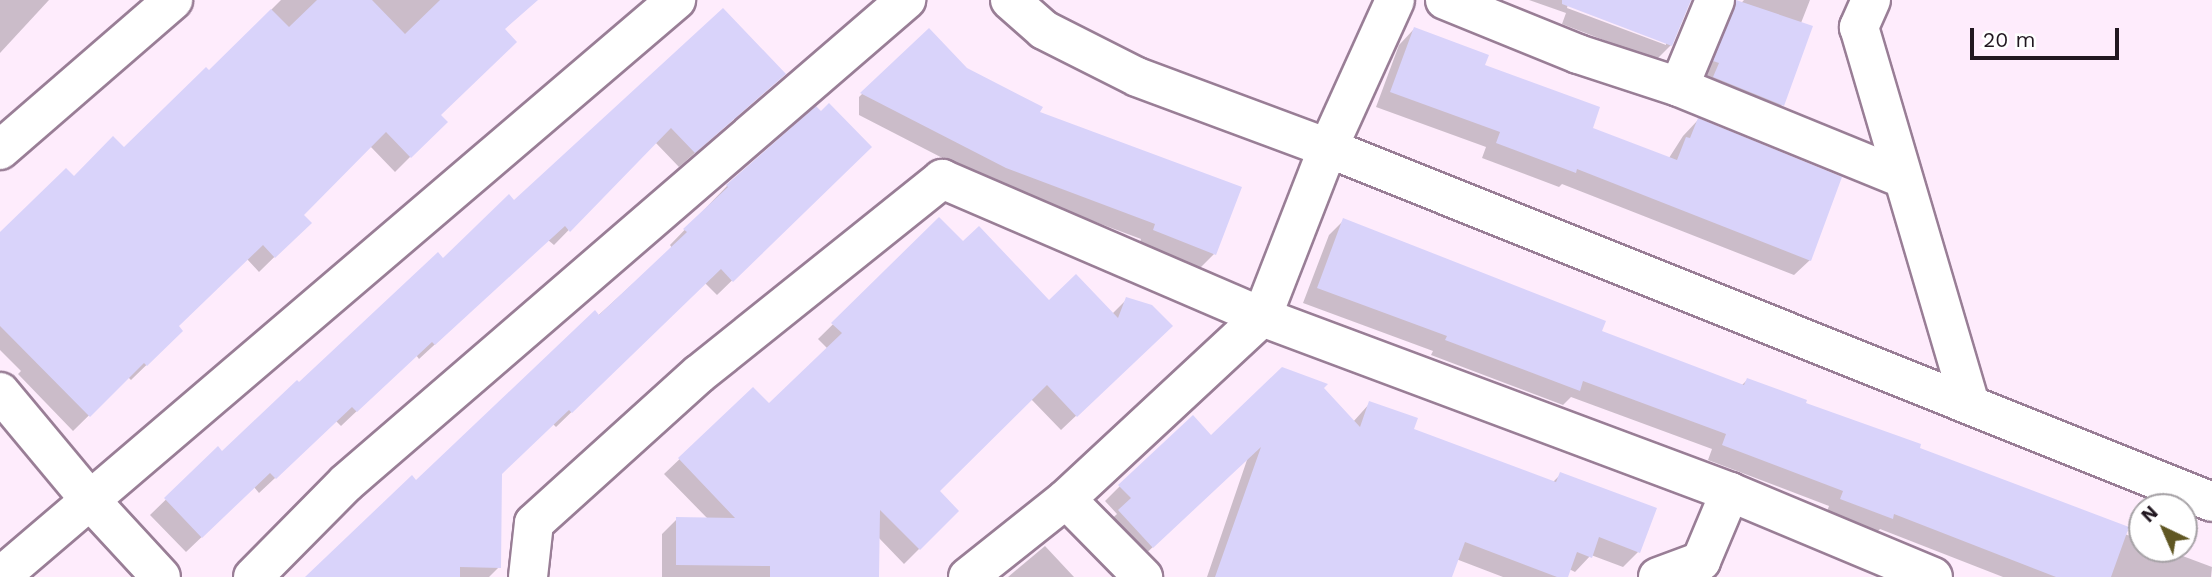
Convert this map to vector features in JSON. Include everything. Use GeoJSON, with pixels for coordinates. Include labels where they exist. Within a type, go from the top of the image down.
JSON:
{"type":"FeatureCollection","features":[{"type":"Feature","properties":{"kind":"street"},"geometry":{"type":"LineString","coordinates":[[0,150],[173,0]]}},
{"type":"Feature","properties":{"kind":"street"},"geometry":{"type":"LineString","coordinates":[[0,577],[676,0]]}},
{"type":"Feature","properties":{"kind":"street"},"geometry":{"type":"LineString","coordinates":[[253,577],[346,484],[906,0]]}},
{"type":"Feature","properties":{"kind":"street"},"geometry":{"type":"LineString","coordinates":[[1010,0],[1044,30],[1137,77],[1328,148],[2212,502]]}},
{"type":"Feature","properties":{"kind":"street"},"geometry":{"type":"LineString","coordinates":[[968,577],[1066,499],[1262,317],[1328,148],[1395,0]]}},
{"type":"Feature","properties":{"kind":"street"},"geometry":{"type":"LineString","coordinates":[[1445,0],[1578,54],[1679,88],[1902,178]]}},
{"type":"Feature","properties":{"kind":"street"},"geometry":{"type":"LineString","coordinates":[[1679,88],[1715,0]]}},
{"type":"Feature","properties":{"kind":"street"},"geometry":{"type":"LineString","coordinates":[[1871,0],[1859,27],[1970,404]]}},
{"type":"Feature","properties":{"kind":"street"},"geometry":{"type":"LineString","coordinates":[[528,577],[534,523],[699,374],[942,179],[1262,317],[1730,492],[1933,577]]}},
{"type":"Feature","properties":{"kind":"street"},"geometry":{"type":"LineString","coordinates":[[0,392],[89,499],[160,577]]}},
{"type":"Feature","properties":{"kind":"street"},"geometry":{"type":"LineString","coordinates":[[1658,577],[1701,561],[1730,492]]}},
{"type":"Feature","properties":{"kind":"street"},"geometry":{"type":"LineString","coordinates":[[1066,499],[1143,577]]}},
{"type":"Feature","properties":{"kind":"building"},"geometry":{"type":"Polygon","coordinates":[[[317,0],[372,0],[405,34],[440,0],[538,0],[505,29],[517,42],[441,115],[448,122],[411,158],[386,132],[304,215],[312,223],[275,258],[263,245],[179,326],[183,331],[147,366],[144,363],[90,417],[0,326],[0,232],[66,168],[74,176],[113,136],[124,147],[206,67],[209,70],[271,9],[289,27],[317,0]]]}},
{"type":"Feature","properties":{"kind":"building"},"geometry":{"type":"Polygon","coordinates":[[[1562,0],[1691,0],[1672,46],[1562,4],[1562,0]]]}},
{"type":"Feature","properties":{"kind":"building"},"geometry":{"type":"Polygon","coordinates":[[[1736,0],[1813,26],[1784,106],[1713,77],[1719,63],[1713,61],[1736,0]]]}},
{"type":"Feature","properties":{"kind":"building"},"geometry":{"type":"Polygon","coordinates":[[[723,8],[786,74],[695,153],[671,128],[570,232],[565,226],[435,345],[432,342],[357,412],[352,407],[276,479],[270,473],[202,538],[164,498],[218,446],[222,451],[297,380],[299,382],[438,252],[443,258],[509,194],[514,200],[723,8]]]}},
{"type":"Feature","properties":{"kind":"building"},"geometry":{"type":"Polygon","coordinates":[[[1414,27],[1489,55],[1485,65],[1600,107],[1593,128],[1677,160],[1686,137],[1690,138],[1698,118],[1842,177],[1811,261],[1577,169],[1576,173],[1496,143],[1500,132],[1390,92],[1414,27]]]}},
{"type":"Feature","properties":{"kind":"building"},"geometry":{"type":"Polygon","coordinates":[[[929,28],[967,68],[1043,107],[1040,112],[1242,187],[1216,255],[1153,230],[1155,224],[1006,168],[860,93],[929,28]]]}},
{"type":"Feature","properties":{"kind":"building"},"geometry":{"type":"Polygon","coordinates":[[[829,103],[872,147],[733,282],[721,269],[572,413],[569,410],[502,474],[501,568],[460,567],[460,577],[305,577],[412,475],[416,480],[595,310],[599,315],[687,232],[683,229],[728,187],[726,185],[816,106],[821,111],[829,103]]]}},
{"type":"Feature","properties":{"kind":"building"},"geometry":{"type":"Polygon","coordinates":[[[939,217],[963,241],[979,226],[1049,300],[1076,274],[1118,318],[1126,297],[1152,305],[1173,326],[1077,417],[1047,385],[940,491],[959,511],[920,550],[880,510],[879,577],[770,577],[770,566],[676,565],[676,517],[735,518],[678,458],[753,387],[769,403],[842,333],[831,323],[939,217]]]}},
{"type":"Feature","properties":{"kind":"building"},"geometry":{"type":"Polygon","coordinates":[[[1343,218],[1606,321],[1602,331],[1744,385],[1747,378],[1807,400],[1806,403],[1921,444],[1920,448],[2128,527],[2128,530],[2111,577],[2056,577],[1894,514],[1893,519],[1840,499],[1843,491],[1722,445],[1726,434],[1583,381],[1580,391],[1445,340],[1447,336],[1317,288],[1343,218]]]}},
{"type":"Feature","properties":{"kind":"building"},"geometry":{"type":"Polygon","coordinates":[[[1282,367],[1328,384],[1324,388],[1360,427],[1369,401],[1418,418],[1414,429],[1556,482],[1560,472],[1657,508],[1640,553],[1599,537],[1592,558],[1577,552],[1568,577],[1557,577],[1465,542],[1452,577],[1215,577],[1261,447],[1153,548],[1118,510],[1131,498],[1118,485],[1193,415],[1211,435],[1282,367]]]}}]}
